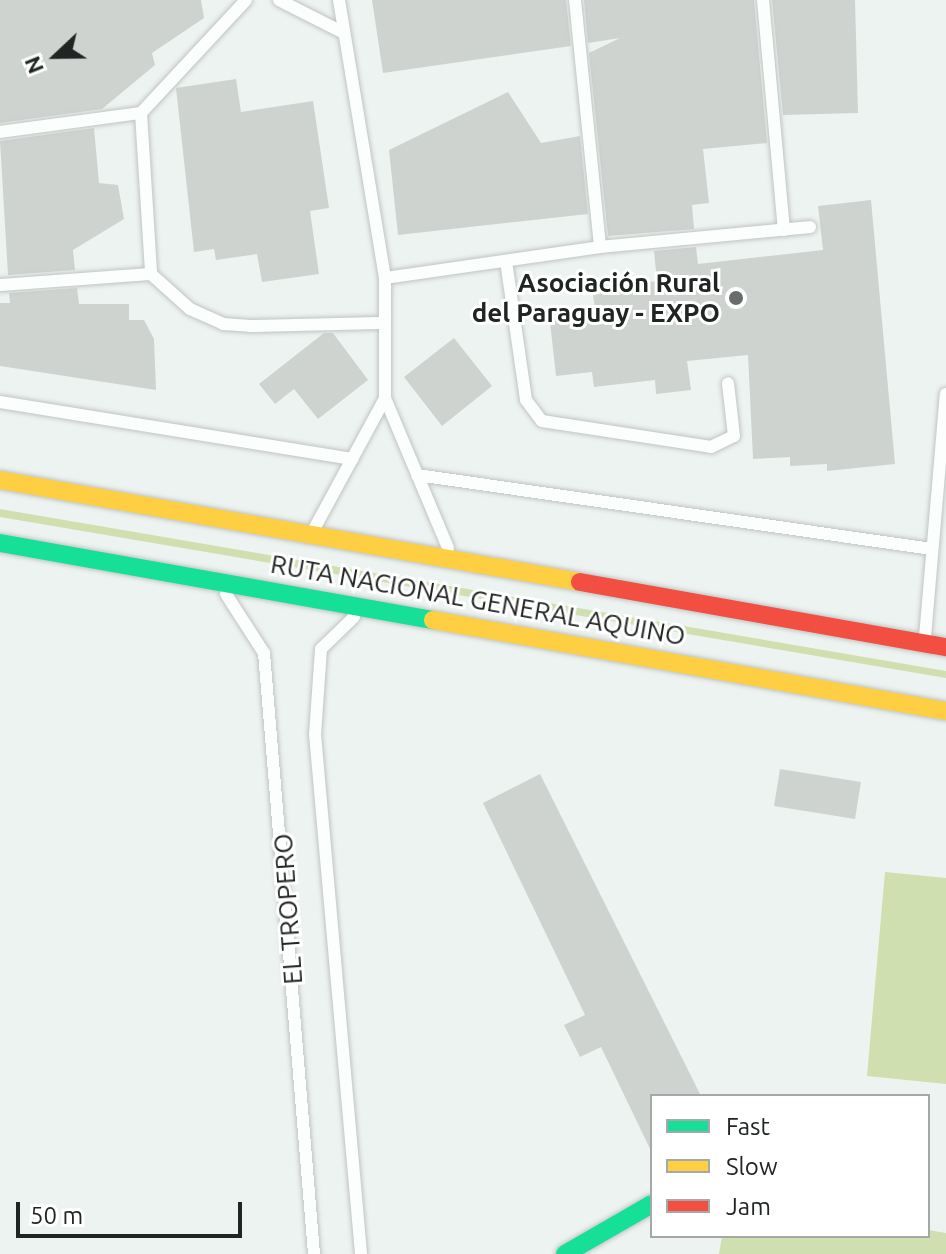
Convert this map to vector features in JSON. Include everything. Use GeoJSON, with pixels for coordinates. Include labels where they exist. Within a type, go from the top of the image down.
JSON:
{"type":"FeatureCollection","features":[{"type":"Feature","properties":{"kind":"main road","name":"RUTA NACIONAL GENERAL AQUINO"},"geometry":{"type":"LineString","coordinates":[[0,480],[946,647]]}},
{"type":"Feature","properties":{"kind":"main road","name":"RUTA NACIONAL GENERAL AQUINO"},"geometry":{"type":"LineString","coordinates":[[0,543],[215,578],[946,711]]}},
{"type":"Feature","properties":{"kind":"main road"},"geometry":{"type":"LineString","coordinates":[[565,1254],[650,1205]]}},
{"type":"Feature","properties":{"kind":"lane"},"geometry":{"type":"LineString","coordinates":[[0,132],[141,113],[246,0]]}},
{"type":"Feature","properties":{"kind":"lane"},"geometry":{"type":"LineString","coordinates":[[279,0],[342,32]]}},
{"type":"Feature","properties":{"kind":"lane"},"geometry":{"type":"LineString","coordinates":[[339,0],[385,278],[385,398],[452,560]]}},
{"type":"Feature","properties":{"kind":"lane"},"geometry":{"type":"LineString","coordinates":[[575,0],[600,247]]}},
{"type":"Feature","properties":{"kind":"lane"},"geometry":{"type":"LineString","coordinates":[[763,0],[784,230]]}},
{"type":"Feature","properties":{"kind":"lane"},"geometry":{"type":"LineString","coordinates":[[141,113],[151,274],[190,309],[223,324],[383,323]]}},
{"type":"Feature","properties":{"kind":"lane"},"geometry":{"type":"LineString","coordinates":[[385,278],[600,247],[810,227]]}},
{"type":"Feature","properties":{"kind":"lane"},"geometry":{"type":"LineString","coordinates":[[506,261],[526,400],[542,421],[711,447],[734,436],[728,383]]}},
{"type":"Feature","properties":{"kind":"lane"},"geometry":{"type":"LineString","coordinates":[[0,285],[151,274]]}},
{"type":"Feature","properties":{"kind":"lane"},"geometry":{"type":"LineString","coordinates":[[924,643],[946,394]]}},
{"type":"Feature","properties":{"kind":"lane"},"geometry":{"type":"LineString","coordinates":[[311,535],[385,398]]}},
{"type":"Feature","properties":{"kind":"lane"},"geometry":{"type":"LineString","coordinates":[[0,402],[352,459]]}},
{"type":"Feature","properties":{"kind":"lane"},"geometry":{"type":"LineString","coordinates":[[417,475],[932,549]]}},
{"type":"Feature","properties":{"kind":"lane","name":"EL TROPERO"},"geometry":{"type":"LineString","coordinates":[[215,578],[264,653],[314,1254]]}},
{"type":"Feature","properties":{"kind":"lane","name":"EL TROPERO"},"geometry":{"type":"LineString","coordinates":[[361,1254],[315,734],[321,649],[367,605]]}},
{"type":"Feature","properties":{"kind":"green space"},"geometry":{"type":"Polygon","coordinates":[[[0,509],[946,671],[946,678],[0,517],[0,509]]]}},
{"type":"Feature","properties":{"kind":"green space"},"geometry":{"type":"Polygon","coordinates":[[[885,872],[946,878],[946,1084],[867,1076],[885,872]]]}},
{"type":"Feature","properties":{"kind":"green space"},"geometry":{"type":"Polygon","coordinates":[[[930,1230],[946,1233],[946,1254],[719,1254],[722,1238],[930,1238],[930,1230]]]}},
{"type":"Feature","properties":{"kind":"building"},"geometry":{"type":"Polygon","coordinates":[[[0,0],[201,0],[204,18],[152,53],[155,65],[102,109],[0,123],[0,0]]]}},
{"type":"Feature","properties":{"kind":"building"},"geometry":{"type":"Polygon","coordinates":[[[372,0],[566,0],[571,46],[383,73],[372,0]]]}},
{"type":"Feature","properties":{"kind":"building"},"geometry":{"type":"Polygon","coordinates":[[[584,0],[754,0],[767,143],[703,149],[709,203],[692,205],[694,229],[608,236],[589,53],[620,38],[588,43],[584,0]]]}},
{"type":"Feature","properties":{"kind":"building"},"geometry":{"type":"Polygon","coordinates":[[[772,0],[855,0],[858,113],[783,115],[772,0]]]}},
{"type":"Feature","properties":{"kind":"building"},"geometry":{"type":"Polygon","coordinates":[[[236,79],[241,112],[313,101],[329,208],[310,211],[319,274],[262,282],[257,254],[216,260],[214,249],[194,252],[176,88],[236,79]]]}},
{"type":"Feature","properties":{"kind":"building","name":"Asociación Rural del Paraguay - EXPO"},"geometry":{"type":"Polygon","coordinates":[[[508,92],[541,143],[580,136],[588,214],[398,235],[389,150],[508,92]]]}},
{"type":"Feature","properties":{"kind":"building"},"geometry":{"type":"Polygon","coordinates":[[[94,128],[99,183],[118,185],[124,219],[73,250],[75,270],[8,275],[0,141],[94,128]]]}},
{"type":"Feature","properties":{"kind":"building","name":"Asociación Rural del Paraguay - EXPO"},"geometry":{"type":"Polygon","coordinates":[[[871,200],[895,464],[827,471],[827,464],[790,466],[790,457],[753,459],[748,355],[687,361],[691,390],[656,394],[655,380],[594,387],[592,372],[556,376],[549,313],[595,308],[592,289],[657,281],[654,251],[696,247],[698,264],[823,250],[818,206],[871,200]]]}},
{"type":"Feature","properties":{"kind":"building"},"geometry":{"type":"Polygon","coordinates":[[[77,288],[79,304],[129,304],[129,320],[144,320],[154,339],[156,390],[0,366],[0,303],[10,303],[9,293],[77,288]]]}},
{"type":"Feature","properties":{"kind":"building"},"geometry":{"type":"Polygon","coordinates":[[[324,333],[333,333],[368,380],[318,419],[294,389],[275,404],[259,384],[324,333]]]}},
{"type":"Feature","properties":{"kind":"building","name":"Asociación Rural del Paraguay - EXPO"},"geometry":{"type":"Polygon","coordinates":[[[454,338],[492,386],[442,426],[404,377],[454,338]]]}},
{"type":"Feature","properties":{"kind":"building"},"geometry":{"type":"Polygon","coordinates":[[[780,769],[861,782],[855,819],[774,806],[780,769]]]}},
{"type":"Feature","properties":{"kind":"building"},"geometry":{"type":"Polygon","coordinates":[[[540,774],[700,1094],[650,1094],[650,1149],[601,1047],[580,1057],[564,1025],[585,1015],[483,803],[540,774]]]}},
{"type":"Feature","properties":{"kind":"traffic: fast"},"geometry":{"type":"LineString","coordinates":[[0,543],[433,620]]}},
{"type":"Feature","properties":{"kind":"traffic: fast"},"geometry":{"type":"LineString","coordinates":[[565,1254],[650,1205]]}},
{"type":"Feature","properties":{"kind":"traffic: slow"},"geometry":{"type":"LineString","coordinates":[[0,480],[580,582]]}},
{"type":"Feature","properties":{"kind":"traffic: slow"},"geometry":{"type":"LineString","coordinates":[[433,620],[946,711]]}},
{"type":"Feature","properties":{"kind":"traffic: jam"},"geometry":{"type":"LineString","coordinates":[[580,582],[946,647]]}},
{"type":"Feature","properties":{"kind":"place","name":"Asociación Rural del Paraguay - EXPO"},"geometry":{"type":"Point","coordinates":[736,298]}}]}
